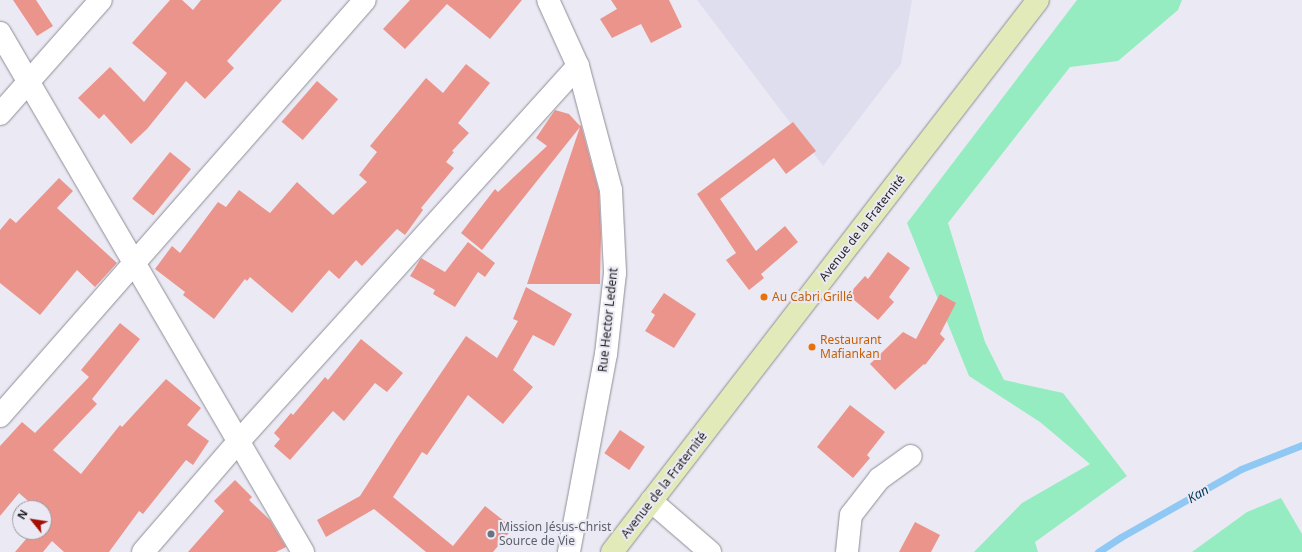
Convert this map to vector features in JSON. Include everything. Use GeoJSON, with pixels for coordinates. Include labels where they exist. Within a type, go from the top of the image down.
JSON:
{"type":"FeatureCollection","features":[{"type":"Feature","properties":{"kind":"street"},"geometry":{"type":"LineString","coordinates":[[0,114],[102,0]]}},
{"type":"Feature","properties":{"kind":"street"},"geometry":{"type":"LineString","coordinates":[[0,416],[365,0]]}},
{"type":"Feature","properties":{"kind":"street","name":"Rue Hector Ledent"},"geometry":{"type":"LineString","coordinates":[[548,0],[578,66],[612,190],[615,273],[606,354],[569,552]]}},
{"type":"Feature","properties":{"kind":"street","name":"Avenue de la Fraternité"},"geometry":{"type":"LineString","coordinates":[[612,552],[1038,0]]}},
{"type":"Feature","properties":{"kind":"street"},"geometry":{"type":"LineString","coordinates":[[0,33],[303,552]]}},
{"type":"Feature","properties":{"kind":"street"},"geometry":{"type":"LineString","coordinates":[[143,552],[238,442],[578,66]]}},
{"type":"Feature","properties":{"kind":"street"},"geometry":{"type":"LineString","coordinates":[[847,552],[851,515],[880,479],[911,456]]}},
{"type":"Feature","properties":{"kind":"street"},"geometry":{"type":"LineString","coordinates":[[651,501],[710,552]]}},
{"type":"Feature","properties":{"kind":"shaded area"},"geometry":{"type":"Polygon","coordinates":[[[697,0],[912,0],[901,64],[823,166],[697,0]]]}},
{"type":"Feature","properties":{"kind":"green space"},"geometry":{"type":"Polygon","coordinates":[[[1077,0],[1182,0],[1178,10],[1118,61],[1070,67],[948,223],[985,342],[1004,380],[1063,393],[1127,476],[1035,542],[1038,552],[974,552],[1022,503],[1090,464],[1040,422],[969,376],[907,223],[1077,0]]]}},
{"type":"Feature","properties":{"kind":"green space"},"geometry":{"type":"Polygon","coordinates":[[[1281,498],[1302,534],[1302,552],[1192,552],[1247,512],[1281,498]]]}},
{"type":"Feature","properties":{"kind":"building"},"geometry":{"type":"Polygon","coordinates":[[[13,0],[36,0],[53,26],[37,36],[13,0]]]}},
{"type":"Feature","properties":{"kind":"building"},"geometry":{"type":"Polygon","coordinates":[[[170,0],[182,0],[193,10],[201,0],[282,0],[227,61],[234,68],[205,99],[186,81],[147,129],[131,144],[104,114],[99,119],[78,98],[110,67],[144,102],[167,73],[132,43],[170,0]]]}},
{"type":"Feature","properties":{"kind":"building"},"geometry":{"type":"Polygon","coordinates":[[[410,0],[522,0],[490,39],[447,4],[405,49],[383,29],[410,0]]]}},
{"type":"Feature","properties":{"kind":"building"},"geometry":{"type":"Polygon","coordinates":[[[611,0],[669,0],[682,27],[651,43],[641,24],[612,38],[600,19],[617,9],[611,0]]]}},
{"type":"Feature","properties":{"kind":"building"},"geometry":{"type":"Polygon","coordinates":[[[466,64],[490,83],[458,123],[469,133],[452,151],[454,152],[446,162],[454,168],[421,208],[423,210],[405,235],[397,229],[362,266],[356,260],[339,279],[329,270],[292,313],[250,277],[247,281],[245,279],[214,319],[183,295],[185,292],[155,269],[172,246],[180,253],[218,202],[226,207],[239,190],[270,213],[297,182],[333,215],[367,182],[359,175],[377,152],[370,146],[426,78],[443,93],[466,64]]]}},
{"type":"Feature","properties":{"kind":"building"},"geometry":{"type":"Polygon","coordinates":[[[317,81],[338,99],[303,140],[282,122],[317,81]]]}},
{"type":"Feature","properties":{"kind":"building"},"geometry":{"type":"Polygon","coordinates":[[[555,110],[569,114],[580,126],[581,125],[599,192],[601,234],[600,284],[527,284],[580,127],[482,250],[461,233],[495,189],[498,192],[547,146],[536,138],[555,110]]]}},
{"type":"Feature","properties":{"kind":"building"},"geometry":{"type":"Polygon","coordinates":[[[793,122],[816,151],[786,174],[774,158],[720,199],[756,251],[785,226],[798,242],[761,274],[764,278],[749,290],[726,260],[736,253],[697,194],[793,122]]]}},
{"type":"Feature","properties":{"kind":"building"},"geometry":{"type":"Polygon","coordinates":[[[170,152],[191,169],[153,216],[132,199],[170,152]]]}},
{"type":"Feature","properties":{"kind":"building"},"geometry":{"type":"Polygon","coordinates":[[[59,178],[73,191],[57,208],[117,263],[95,287],[77,270],[40,315],[0,283],[0,230],[10,218],[16,223],[59,178]]]}},
{"type":"Feature","properties":{"kind":"building"},"geometry":{"type":"Polygon","coordinates":[[[468,242],[495,263],[485,277],[478,272],[455,307],[433,294],[435,290],[410,276],[421,258],[445,272],[468,242]]]}},
{"type":"Feature","properties":{"kind":"building"},"geometry":{"type":"Polygon","coordinates":[[[888,252],[910,268],[889,297],[894,302],[878,320],[848,295],[865,276],[868,279],[888,252]]]}},
{"type":"Feature","properties":{"kind":"building"},"geometry":{"type":"Polygon","coordinates":[[[526,287],[572,314],[554,346],[533,335],[513,370],[533,387],[503,424],[468,395],[427,455],[422,452],[393,497],[453,546],[485,506],[513,528],[493,552],[426,552],[374,509],[326,537],[317,520],[360,496],[466,336],[497,358],[518,321],[513,319],[526,287]]]}},
{"type":"Feature","properties":{"kind":"building"},"geometry":{"type":"Polygon","coordinates":[[[664,293],[696,314],[674,348],[645,331],[655,315],[651,312],[664,293]]]}},
{"type":"Feature","properties":{"kind":"building"},"geometry":{"type":"Polygon","coordinates":[[[940,294],[956,303],[940,334],[945,339],[925,365],[924,364],[895,390],[870,364],[903,332],[916,339],[940,294]]]}},
{"type":"Feature","properties":{"kind":"building"},"geometry":{"type":"Polygon","coordinates":[[[120,323],[140,339],[92,399],[97,404],[53,450],[81,474],[120,425],[122,427],[166,379],[201,408],[187,425],[209,441],[193,465],[186,460],[143,514],[139,511],[109,552],[64,552],[52,541],[43,552],[15,552],[25,540],[52,540],[52,500],[27,500],[19,493],[0,516],[0,446],[22,422],[35,433],[89,377],[81,370],[120,323]]]}},
{"type":"Feature","properties":{"kind":"building"},"geometry":{"type":"Polygon","coordinates":[[[361,339],[403,373],[387,392],[375,383],[344,421],[333,411],[290,460],[274,446],[280,439],[274,433],[291,413],[293,415],[325,377],[328,380],[361,339]]]}},
{"type":"Feature","properties":{"kind":"building"},"geometry":{"type":"Polygon","coordinates":[[[850,405],[885,432],[867,455],[870,458],[853,478],[817,447],[850,405]]]}},
{"type":"Feature","properties":{"kind":"building"},"geometry":{"type":"Polygon","coordinates":[[[620,430],[645,447],[629,470],[604,453],[620,430]]]}},
{"type":"Feature","properties":{"kind":"building"},"geometry":{"type":"Polygon","coordinates":[[[235,480],[252,497],[249,500],[270,520],[286,547],[276,552],[188,552],[224,511],[214,501],[235,480]]]}},
{"type":"Feature","properties":{"kind":"building"},"geometry":{"type":"Polygon","coordinates":[[[915,522],[940,535],[931,552],[899,552],[915,522]]]}},
{"type":"Feature","properties":{"kind":"waterway","name":"Kan"},"geometry":{"type":"LineString","coordinates":[[1098,552],[1121,537],[1241,469],[1302,445]]}},
{"type":"Feature","properties":{"kind":"place","name":"Au Cabri Grillé"},"geometry":{"type":"Point","coordinates":[764,297]}},
{"type":"Feature","properties":{"kind":"place","name":"Restaurant Mafiankan"},"geometry":{"type":"Point","coordinates":[812,347]}},
{"type":"Feature","properties":{"kind":"place","name":"Mission Jésus-Christ Source de Vie"},"geometry":{"type":"Point","coordinates":[491,534]}}]}
